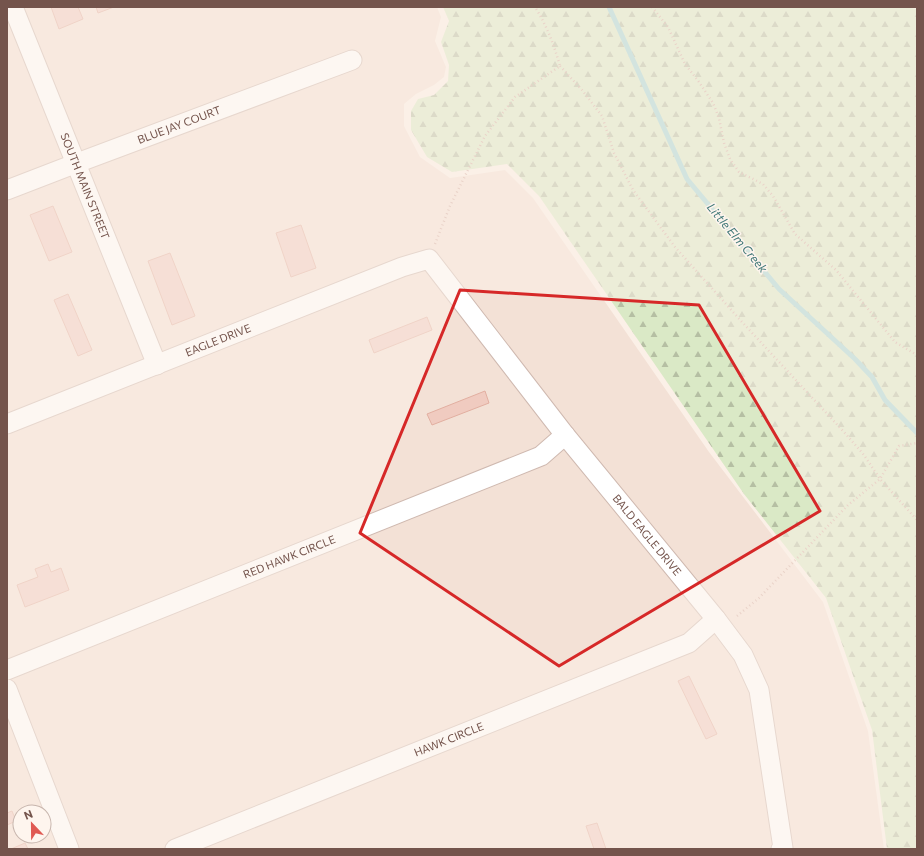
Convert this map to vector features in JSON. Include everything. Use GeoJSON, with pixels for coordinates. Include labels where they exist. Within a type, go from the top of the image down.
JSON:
{"type":"FeatureCollection","features":[{"type":"Feature","properties":{"kind":"street","name":"SOUTH MAIN STREET"},"geometry":{"type":"LineString","coordinates":[[13,7],[157,365]]}},
{"type":"Feature","properties":{"kind":"street","name":"BLUE JAY COURT"},"geometry":{"type":"LineString","coordinates":[[7,190],[352,60]]}},
{"type":"Feature","properties":{"kind":"street","name":"EAGLE DRIVE"},"geometry":{"type":"LineString","coordinates":[[7,424],[402,267],[429,259]]}},
{"type":"Feature","properties":{"kind":"street","name":"BALD EAGLE DRIVE"},"geometry":{"type":"LineString","coordinates":[[429,259],[565,435],[743,655],[759,690],[782,849]]}},
{"type":"Feature","properties":{"kind":"street","name":"RED HAWK CIRCLE"},"geometry":{"type":"LineString","coordinates":[[7,670],[541,456],[565,435]]}},
{"type":"Feature","properties":{"kind":"street","name":"HAWK CIRCLE"},"geometry":{"type":"LineString","coordinates":[[175,849],[689,643],[719,624]]}},
{"type":"Feature","properties":{"kind":"street"},"geometry":{"type":"LineString","coordinates":[[7,689],[69,849]]}},
{"type":"Feature","properties":{"kind":"path"},"geometry":{"type":"LineString","coordinates":[[535,7],[543,19],[552,40],[560,66],[582,90],[602,116],[614,152],[633,190],[675,247],[844,432],[864,455],[880,479],[917,520]]}},
{"type":"Feature","properties":{"kind":"path"},"geometry":{"type":"LineString","coordinates":[[652,7],[668,27],[685,64],[713,103],[719,118],[724,143],[730,159],[738,172],[763,184],[773,196],[795,234],[836,270],[895,342],[917,355]]}},
{"type":"Feature","properties":{"kind":"path"},"geometry":{"type":"LineString","coordinates":[[429,259],[450,206],[485,136],[515,97],[560,66]]}},
{"type":"Feature","properties":{"kind":"path"},"geometry":{"type":"LineString","coordinates":[[719,624],[759,598],[848,505],[880,479],[899,446],[917,443]]}},
{"type":"Feature","properties":{"kind":"highlighted area"},"geometry":{"type":"Polygon","coordinates":[[[460,290],[699,305],[820,511],[559,666],[360,533],[460,290]]]}},
{"type":"Feature","properties":{"kind":"shaded area"},"geometry":{"type":"Polygon","coordinates":[[[7,7],[437,7],[441,17],[435,41],[446,67],[444,77],[434,85],[416,94],[404,104],[404,126],[420,157],[450,178],[505,170],[533,198],[709,452],[823,602],[868,731],[884,849],[7,849],[7,7]]]}},
{"type":"Feature","properties":{"kind":"green space"},"geometry":{"type":"Polygon","coordinates":[[[443,7],[906,7],[917,9],[917,849],[887,849],[872,730],[826,598],[744,494],[539,196],[507,164],[452,172],[427,157],[411,130],[411,111],[418,99],[434,95],[448,81],[449,65],[441,42],[449,21],[443,7]]]}},
{"type":"Feature","properties":{"kind":"building"},"geometry":{"type":"Polygon","coordinates":[[[51,7],[78,7],[83,19],[59,29],[51,7]]]}},
{"type":"Feature","properties":{"kind":"building"},"geometry":{"type":"Polygon","coordinates":[[[96,7],[114,7],[98,13],[96,7]]]}},
{"type":"Feature","properties":{"kind":"building"},"geometry":{"type":"Polygon","coordinates":[[[53,206],[72,252],[49,261],[30,215],[53,206]]]}},
{"type":"Feature","properties":{"kind":"building"},"geometry":{"type":"Polygon","coordinates":[[[301,225],[316,268],[291,277],[276,233],[301,225]]]}},
{"type":"Feature","properties":{"kind":"building"},"geometry":{"type":"Polygon","coordinates":[[[170,253],[195,316],[172,325],[148,261],[170,253]]]}},
{"type":"Feature","properties":{"kind":"building"},"geometry":{"type":"Polygon","coordinates":[[[68,294],[92,350],[78,356],[54,300],[68,294]]]}},
{"type":"Feature","properties":{"kind":"building"},"geometry":{"type":"Polygon","coordinates":[[[427,317],[432,330],[374,353],[369,340],[427,317]]]}},
{"type":"Feature","properties":{"kind":"building"},"geometry":{"type":"Polygon","coordinates":[[[485,391],[489,403],[432,425],[427,414],[485,391]]]}},
{"type":"Feature","properties":{"kind":"building"},"geometry":{"type":"Polygon","coordinates":[[[48,564],[51,572],[61,568],[69,590],[25,607],[17,585],[38,577],[35,569],[48,564]]]}},
{"type":"Feature","properties":{"kind":"building"},"geometry":{"type":"Polygon","coordinates":[[[689,676],[717,734],[706,739],[678,681],[689,676]]]}},
{"type":"Feature","properties":{"kind":"building"},"geometry":{"type":"Polygon","coordinates":[[[12,811],[12,823],[7,825],[7,813],[12,811]]]}},
{"type":"Feature","properties":{"kind":"building"},"geometry":{"type":"Polygon","coordinates":[[[597,823],[606,849],[594,849],[586,826],[597,823]]]}},
{"type":"Feature","properties":{"kind":"building"},"geometry":{"type":"Polygon","coordinates":[[[26,844],[28,849],[11,849],[26,844]]]}},
{"type":"Feature","properties":{"kind":"waterway","name":"Little Elm Creek"},"geometry":{"type":"LineString","coordinates":[[609,7],[687,179],[779,289],[855,359],[872,377],[885,400],[917,433]]}}]}
